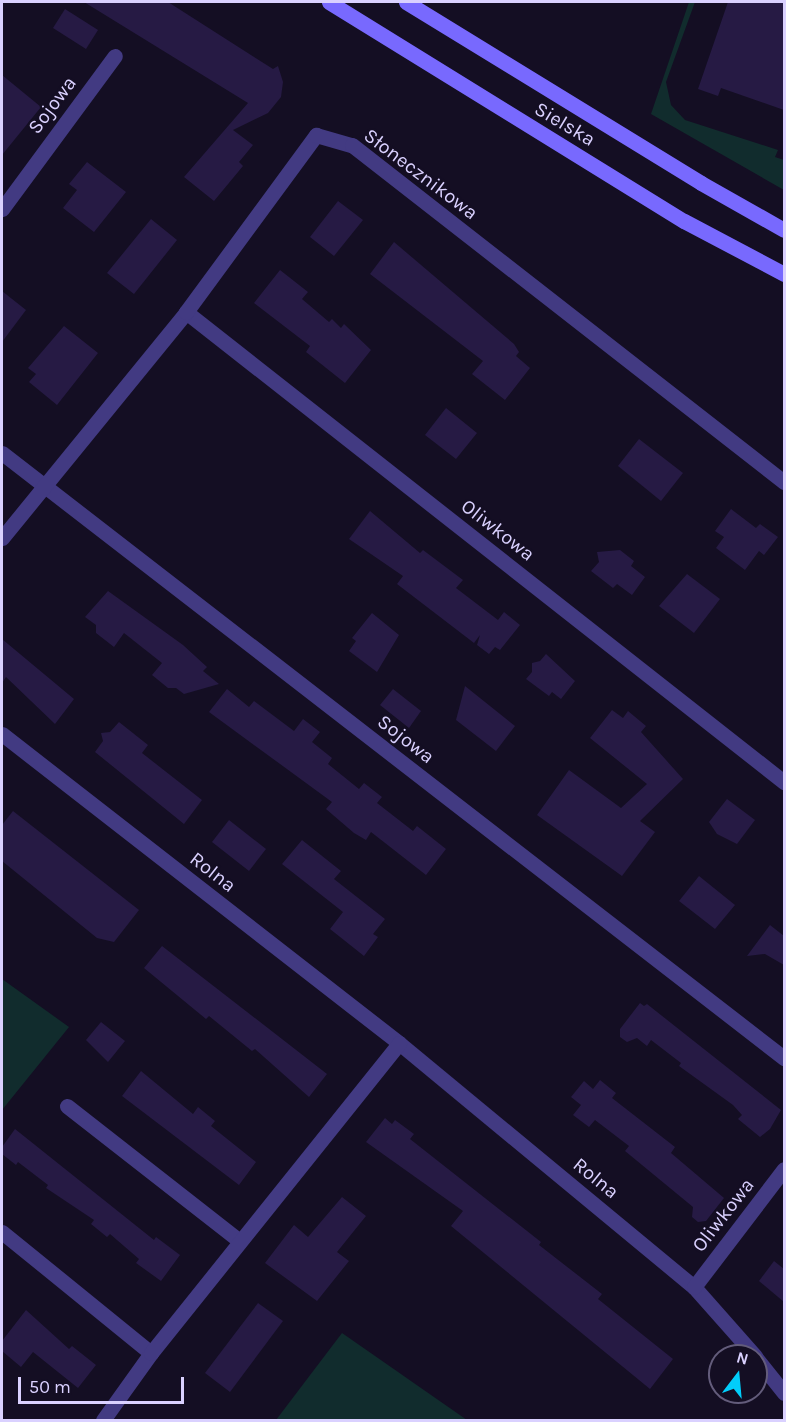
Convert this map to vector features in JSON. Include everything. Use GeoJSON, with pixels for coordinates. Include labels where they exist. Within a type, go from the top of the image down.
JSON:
{"type":"FeatureCollection","features":[{"type":"Feature","properties":{"kind":"main road","name":"Sielska"},"geometry":{"type":"LineString","coordinates":[[329,2],[684,221],[784,274]]}},
{"type":"Feature","properties":{"kind":"main road","name":"Sielska"},"geometry":{"type":"LineString","coordinates":[[406,2],[701,183],[784,230]]}},
{"type":"Feature","properties":{"kind":"street","name":"Sojowa"},"geometry":{"type":"LineString","coordinates":[[2,209],[115,56]]}},
{"type":"Feature","properties":{"kind":"street","name":"Słonecznikowa"},"geometry":{"type":"LineString","coordinates":[[2,538],[43,484],[186,312],[316,135],[351,145],[784,482]]}},
{"type":"Feature","properties":{"kind":"street","name":"Oliwkowa"},"geometry":{"type":"LineString","coordinates":[[186,312],[784,782]]}},
{"type":"Feature","properties":{"kind":"street","name":"Sojowa"},"geometry":{"type":"LineString","coordinates":[[2,453],[784,1058]]}},
{"type":"Feature","properties":{"kind":"street","name":"Rolna"},"geometry":{"type":"LineString","coordinates":[[2,734],[399,1043],[694,1287],[744,1344]]}},
{"type":"Feature","properties":{"kind":"street"},"geometry":{"type":"LineString","coordinates":[[103,1420],[152,1353],[399,1043]]}},
{"type":"Feature","properties":{"kind":"street"},"geometry":{"type":"LineString","coordinates":[[67,1106],[240,1241]]}},
{"type":"Feature","properties":{"kind":"street","name":"Oliwkowa"},"geometry":{"type":"LineString","coordinates":[[694,1287],[784,1169]]}},
{"type":"Feature","properties":{"kind":"street"},"geometry":{"type":"LineString","coordinates":[[2,1232],[152,1353]]}},
{"type":"Feature","properties":{"kind":"street","name":"Rolna"},"geometry":{"type":"LineString","coordinates":[[768,1373],[784,1393]]}},
{"type":"Feature","properties":{"kind":"green space"},"geometry":{"type":"Polygon","coordinates":[[[689,2],[695,2],[666,82],[671,105],[685,120],[778,150],[775,157],[784,160],[784,190],[651,114],[689,2]]]}},
{"type":"Feature","properties":{"kind":"green space"},"geometry":{"type":"Polygon","coordinates":[[[2,979],[69,1027],[2,1110],[2,979]]]}},
{"type":"Feature","properties":{"kind":"green space"},"geometry":{"type":"Polygon","coordinates":[[[342,1333],[467,1420],[276,1420],[342,1333]]]}},
{"type":"Feature","properties":{"kind":"building"},"geometry":{"type":"Polygon","coordinates":[[[84,2],[168,2],[273,69],[278,66],[283,82],[281,97],[268,113],[233,130],[253,145],[239,162],[243,166],[214,201],[184,177],[248,103],[84,2]]]}},
{"type":"Feature","properties":{"kind":"building"},"geometry":{"type":"Polygon","coordinates":[[[728,2],[784,2],[784,110],[721,88],[718,96],[698,89],[728,2]]]}},
{"type":"Feature","properties":{"kind":"building"},"geometry":{"type":"Polygon","coordinates":[[[65,9],[98,30],[86,49],[53,28],[65,9]]]}},
{"type":"Feature","properties":{"kind":"building"},"geometry":{"type":"Polygon","coordinates":[[[2,75],[41,107],[2,155],[2,75]]]}},
{"type":"Feature","properties":{"kind":"building"},"geometry":{"type":"Polygon","coordinates":[[[87,162],[126,192],[94,232],[63,208],[77,190],[69,184],[87,162]]]}},
{"type":"Feature","properties":{"kind":"building"},"geometry":{"type":"Polygon","coordinates":[[[338,201],[363,220],[334,256],[310,237],[338,201]]]}},
{"type":"Feature","properties":{"kind":"building"},"geometry":{"type":"Polygon","coordinates":[[[151,219],[177,240],[134,294],[107,273],[151,219]]]}},
{"type":"Feature","properties":{"kind":"building"},"geometry":{"type":"Polygon","coordinates":[[[394,242],[514,344],[519,352],[516,356],[530,368],[505,400],[472,374],[483,361],[370,274],[394,242]]]}},
{"type":"Feature","properties":{"kind":"building"},"geometry":{"type":"Polygon","coordinates":[[[280,270],[308,292],[302,299],[329,322],[332,319],[341,328],[344,324],[371,350],[345,383],[306,352],[310,346],[254,303],[280,270]]]}},
{"type":"Feature","properties":{"kind":"building"},"geometry":{"type":"Polygon","coordinates":[[[2,291],[26,310],[2,342],[2,291]]]}},
{"type":"Feature","properties":{"kind":"building"},"geometry":{"type":"Polygon","coordinates":[[[64,326],[98,353],[57,405],[29,382],[36,374],[28,368],[64,326]]]}},
{"type":"Feature","properties":{"kind":"building"},"geometry":{"type":"Polygon","coordinates":[[[446,408],[477,433],[456,459],[425,435],[446,408]]]}},
{"type":"Feature","properties":{"kind":"building"},"geometry":{"type":"Polygon","coordinates":[[[639,439],[683,473],[661,501],[618,466],[639,439]]]}},
{"type":"Feature","properties":{"kind":"building"},"geometry":{"type":"Polygon","coordinates":[[[731,509],[756,528],[760,524],[778,537],[764,555],[759,551],[745,570],[716,548],[724,537],[715,531],[731,509]]]}},
{"type":"Feature","properties":{"kind":"building"},"geometry":{"type":"Polygon","coordinates":[[[370,511],[420,553],[423,550],[463,580],[456,588],[498,620],[504,612],[520,625],[500,650],[495,647],[489,654],[477,645],[480,635],[474,643],[397,584],[403,576],[349,539],[370,511]]]}},
{"type":"Feature","properties":{"kind":"building"},"geometry":{"type":"Polygon","coordinates":[[[620,550],[634,561],[631,566],[645,577],[632,595],[617,584],[613,588],[591,571],[599,562],[597,552],[620,550]]]}},
{"type":"Feature","properties":{"kind":"building"},"geometry":{"type":"Polygon","coordinates":[[[687,574],[720,599],[694,633],[659,606],[687,574]]]}},
{"type":"Feature","properties":{"kind":"building"},"geometry":{"type":"Polygon","coordinates":[[[108,591],[183,645],[207,667],[203,671],[219,684],[184,694],[176,688],[168,688],[152,675],[162,663],[124,633],[114,647],[96,633],[96,625],[85,617],[108,591]]]}},
{"type":"Feature","properties":{"kind":"building"},"geometry":{"type":"Polygon","coordinates":[[[372,613],[399,635],[377,672],[349,651],[356,641],[352,638],[372,613]]]}},
{"type":"Feature","properties":{"kind":"building"},"geometry":{"type":"Polygon","coordinates":[[[2,639],[74,699],[55,724],[6,677],[2,683],[2,639]]]}},
{"type":"Feature","properties":{"kind":"building"},"geometry":{"type":"Polygon","coordinates":[[[546,654],[575,681],[561,699],[552,692],[549,696],[526,679],[532,672],[532,663],[540,661],[546,654]]]}},
{"type":"Feature","properties":{"kind":"building"},"geometry":{"type":"Polygon","coordinates":[[[465,686],[515,726],[496,751],[456,720],[465,686]]]}},
{"type":"Feature","properties":{"kind":"building"},"geometry":{"type":"Polygon","coordinates":[[[227,689],[249,707],[254,701],[294,731],[303,719],[320,732],[312,742],[332,758],[328,764],[359,789],[364,783],[382,797],[377,803],[413,831],[417,826],[446,849],[426,875],[371,832],[366,840],[354,833],[326,809],[332,802],[209,712],[227,689]]]}},
{"type":"Feature","properties":{"kind":"building"},"geometry":{"type":"Polygon","coordinates":[[[393,689],[421,711],[409,728],[380,705],[393,689]]]}},
{"type":"Feature","properties":{"kind":"building"},"geometry":{"type":"Polygon","coordinates":[[[612,710],[623,718],[628,711],[646,726],[641,732],[683,779],[640,821],[655,832],[622,876],[537,815],[569,770],[621,808],[647,784],[590,738],[612,710]]]}},
{"type":"Feature","properties":{"kind":"building"},"geometry":{"type":"Polygon","coordinates":[[[119,722],[148,745],[142,753],[202,800],[184,824],[95,752],[103,741],[101,733],[110,732],[119,722]]]}},
{"type":"Feature","properties":{"kind":"building"},"geometry":{"type":"Polygon","coordinates":[[[727,799],[755,820],[737,844],[717,834],[709,822],[727,799]]]}},
{"type":"Feature","properties":{"kind":"building"},"geometry":{"type":"Polygon","coordinates":[[[13,811],[139,910],[114,942],[97,938],[2,861],[2,825],[13,811]]]}},
{"type":"Feature","properties":{"kind":"building"},"geometry":{"type":"Polygon","coordinates":[[[229,820],[266,849],[249,871],[212,842],[229,820]]]}},
{"type":"Feature","properties":{"kind":"building"},"geometry":{"type":"Polygon","coordinates":[[[302,840],[341,871],[334,879],[385,919],[373,934],[378,937],[364,956],[330,929],[343,912],[282,864],[302,840]]]}},
{"type":"Feature","properties":{"kind":"building"},"geometry":{"type":"Polygon","coordinates":[[[699,876],[735,905],[715,929],[679,901],[699,876]]]}},
{"type":"Feature","properties":{"kind":"building"},"geometry":{"type":"Polygon","coordinates":[[[770,925],[784,936],[784,965],[765,954],[747,956],[770,925]]]}},
{"type":"Feature","properties":{"kind":"building"},"geometry":{"type":"Polygon","coordinates":[[[162,946],[327,1074],[309,1097],[255,1049],[252,1051],[209,1016],[206,1019],[144,968],[162,946]]]}},
{"type":"Feature","properties":{"kind":"building"},"geometry":{"type":"Polygon","coordinates":[[[640,1003],[644,1006],[647,1004],[781,1110],[770,1129],[760,1137],[738,1119],[742,1115],[733,1105],[679,1066],[681,1063],[651,1040],[647,1046],[637,1038],[627,1042],[620,1037],[620,1029],[640,1003]]]}},
{"type":"Feature","properties":{"kind":"building"},"geometry":{"type":"Polygon","coordinates":[[[101,1022],[125,1041],[108,1062],[86,1040],[101,1022]]]}},
{"type":"Feature","properties":{"kind":"building"},"geometry":{"type":"Polygon","coordinates":[[[141,1071],[193,1114],[198,1107],[215,1121],[211,1126],[256,1162],[239,1185],[122,1096],[141,1071]]]}},
{"type":"Feature","properties":{"kind":"building"},"geometry":{"type":"Polygon","coordinates":[[[600,1080],[616,1093],[612,1098],[675,1147],[671,1153],[724,1198],[706,1221],[698,1222],[692,1217],[693,1207],[625,1151],[629,1146],[595,1120],[589,1127],[573,1115],[581,1105],[571,1097],[584,1081],[593,1089],[600,1080]]]}},
{"type":"Feature","properties":{"kind":"building"},"geometry":{"type":"Polygon","coordinates":[[[385,1118],[392,1124],[395,1120],[414,1134],[410,1139],[541,1242],[539,1245],[602,1294],[598,1299],[673,1359],[650,1389],[451,1226],[463,1211],[366,1142],[385,1118]]]}},
{"type":"Feature","properties":{"kind":"building"},"geometry":{"type":"Polygon","coordinates":[[[15,1129],[154,1240],[156,1237],[180,1255],[161,1281],[136,1263],[139,1259],[110,1234],[107,1237],[91,1224],[94,1220],[46,1188],[48,1185],[18,1162],[16,1165],[2,1154],[2,1147],[15,1129]]]}},
{"type":"Feature","properties":{"kind":"building"},"geometry":{"type":"Polygon","coordinates":[[[342,1197],[366,1216],[337,1252],[349,1261],[317,1301],[265,1263],[294,1225],[308,1237],[342,1197]]]}},
{"type":"Feature","properties":{"kind":"building"},"geometry":{"type":"Polygon","coordinates":[[[774,1261],[784,1269],[784,1302],[759,1281],[774,1261]]]}},
{"type":"Feature","properties":{"kind":"building"},"geometry":{"type":"Polygon","coordinates":[[[258,1303],[283,1321],[230,1392],[205,1373],[258,1303]]]}},
{"type":"Feature","properties":{"kind":"building"},"geometry":{"type":"Polygon","coordinates":[[[26,1310],[69,1349],[72,1346],[96,1365],[78,1388],[33,1352],[21,1367],[2,1351],[2,1341],[26,1310]]]}}]}
